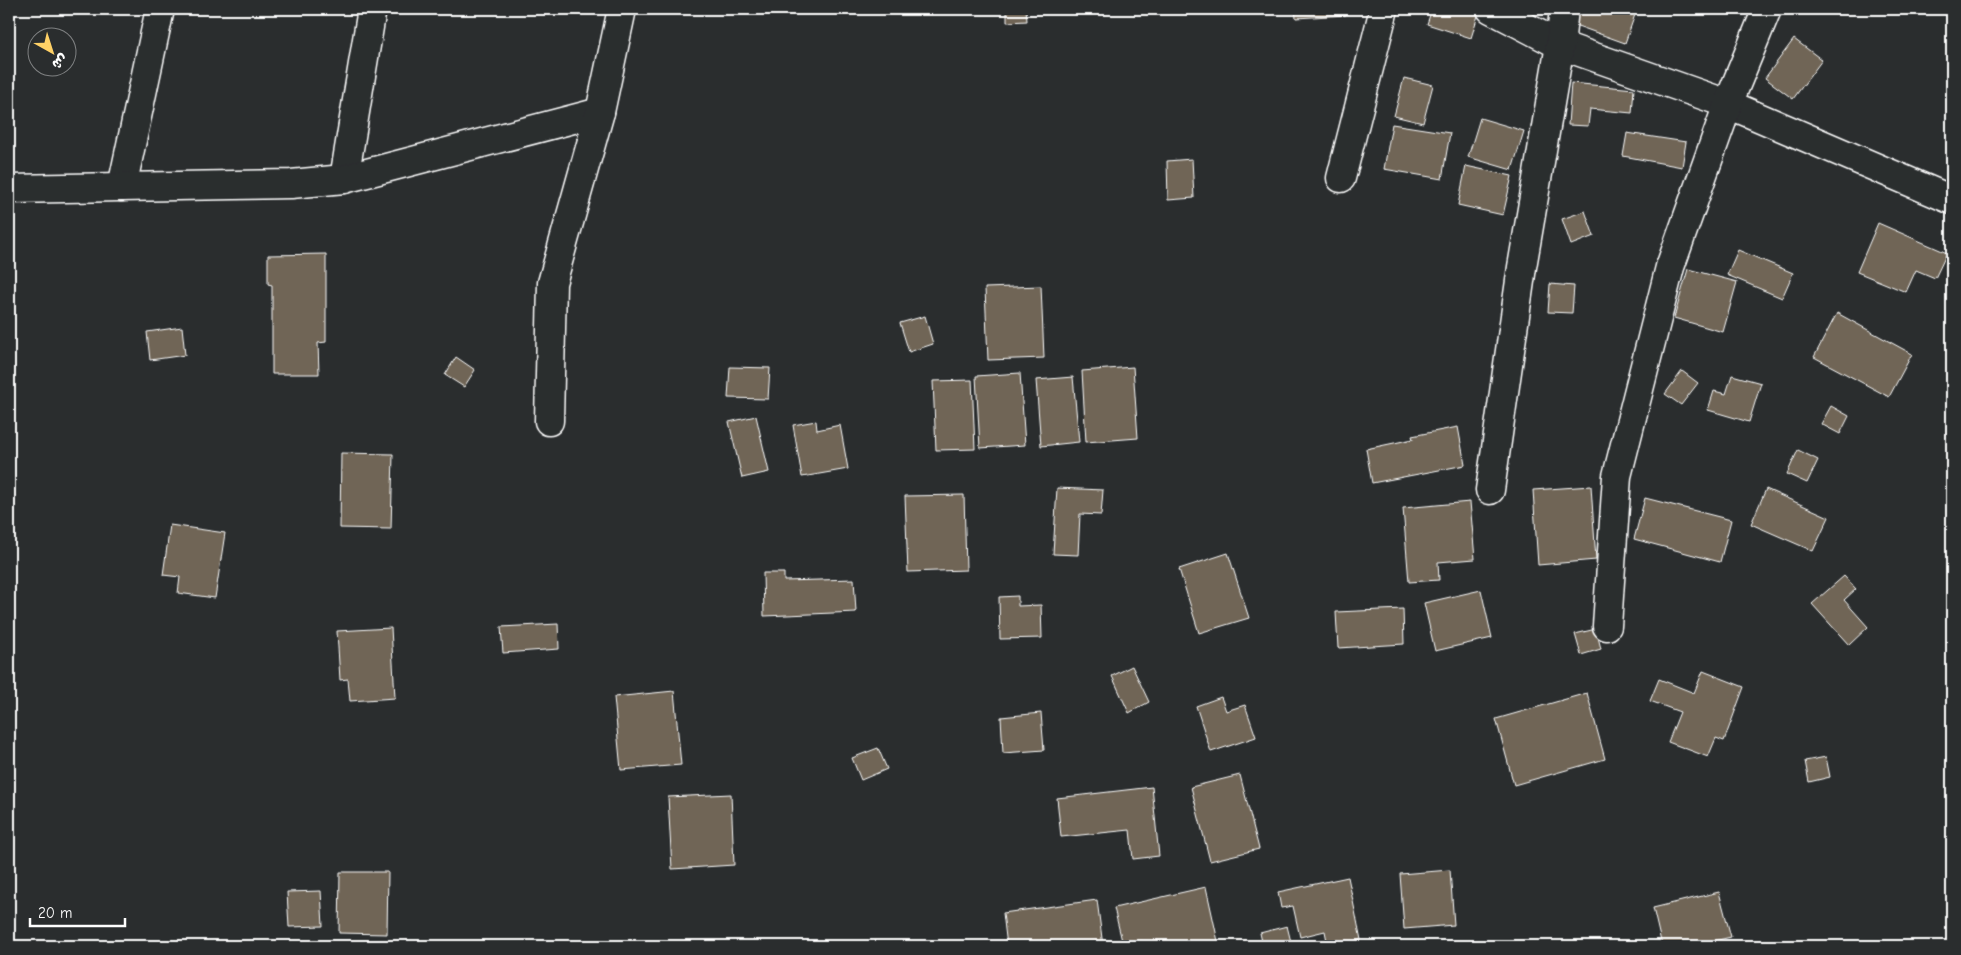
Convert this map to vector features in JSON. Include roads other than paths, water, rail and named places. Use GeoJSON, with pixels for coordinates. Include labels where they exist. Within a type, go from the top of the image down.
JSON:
{"type":"FeatureCollection","features":[{"type":"Feature","properties":{"kind":"street"},"geometry":{"type":"LineString","coordinates":[[122,187],[160,9]]}},
{"type":"Feature","properties":{"kind":"street"},"geometry":{"type":"LineString","coordinates":[[344,179],[372,9]]}},
{"type":"Feature","properties":{"kind":"street"},"geometry":{"type":"LineString","coordinates":[[549,422],[552,283],[600,112],[622,9]]}},
{"type":"Feature","properties":{"kind":"street"},"geometry":{"type":"LineString","coordinates":[[1341,178],[1384,9]]}},
{"type":"Feature","properties":{"kind":"street"},"geometry":{"type":"LineString","coordinates":[[1491,9],[1560,46],[1728,104],[1952,200]]}},
{"type":"Feature","properties":{"kind":"street"},"geometry":{"type":"LineString","coordinates":[[1490,490],[1522,267],[1560,46],[1564,9]]}},
{"type":"Feature","properties":{"kind":"street"},"geometry":{"type":"LineString","coordinates":[[1607,626],[1617,476],[1670,267],[1728,104],[1767,9]]}},
{"type":"Feature","properties":{"kind":"street"},"geometry":{"type":"LineString","coordinates":[[9,189],[291,184],[344,179],[600,112]]}}]}
